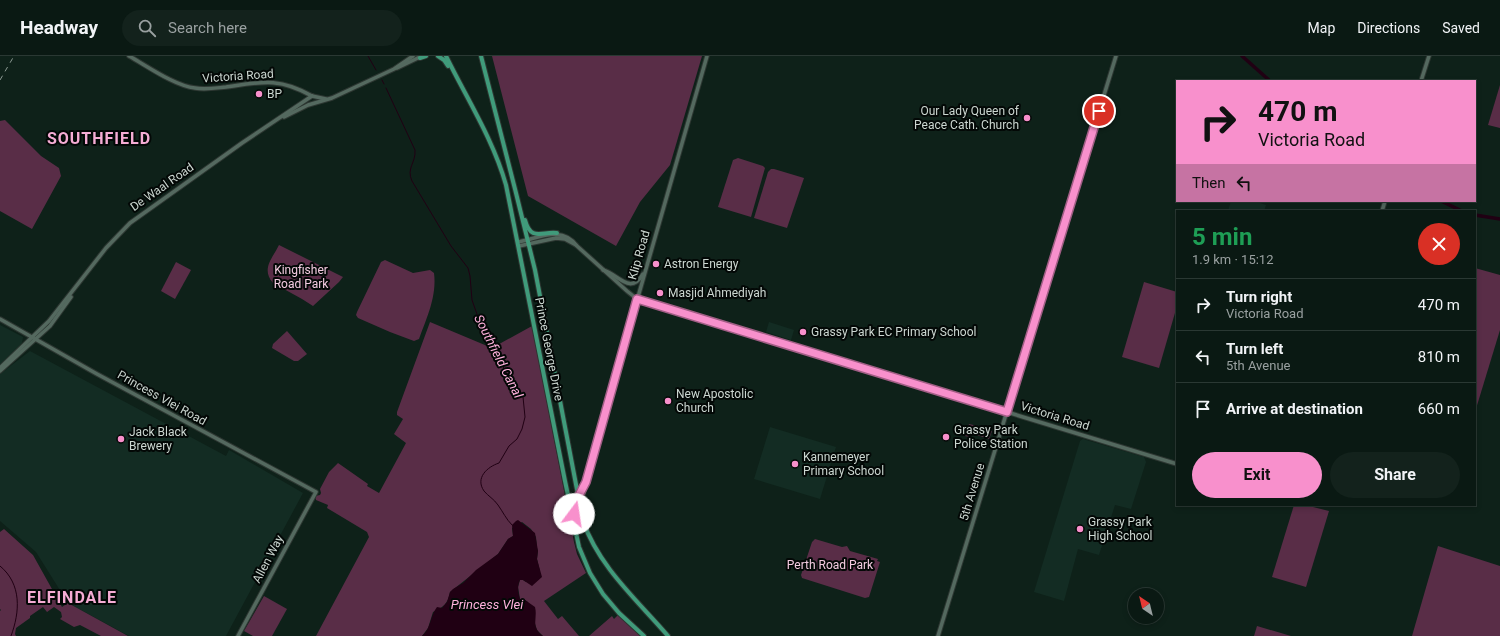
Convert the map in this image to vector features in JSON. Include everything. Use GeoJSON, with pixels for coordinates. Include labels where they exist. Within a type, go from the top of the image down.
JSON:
{"type":"FeatureCollection","features":[{"type":"Feature","properties":{"kind":"main road"},"geometry":{"type":"LineString","coordinates":[[421,57],[426,56]]}},
{"type":"Feature","properties":{"kind":"main road"},"geometry":{"type":"LineString","coordinates":[[438,56],[444,60],[452,70]]}},
{"type":"Feature","properties":{"kind":"main road","name":"Prince George Drive"},"geometry":{"type":"LineString","coordinates":[[446,56],[489,138],[498,159],[509,194],[575,529],[582,556],[595,583],[615,609],[644,636]]}},
{"type":"Feature","properties":{"kind":"main road","name":"Prince George Drive"},"geometry":{"type":"LineString","coordinates":[[481,56],[528,242],[577,498],[583,521],[588,534],[604,562],[668,636]]}},
{"type":"Feature","properties":{"kind":"main road"},"geometry":{"type":"LineString","coordinates":[[521,211],[528,227],[534,233],[541,235],[551,233],[557,234]]}},
{"type":"Feature","properties":{"kind":"main road"},"geometry":{"type":"LineString","coordinates":[[575,529],[576,524],[574,510],[577,498]]}},
{"type":"Feature","properties":{"kind":"street","name":"Victoria Road"},"geometry":{"type":"LineString","coordinates":[[129,56],[174,81],[189,87],[208,89],[272,82],[285,84],[312,96],[329,99]]}},
{"type":"Feature","properties":{"kind":"street","name":"De Waal Road"},"geometry":{"type":"LineString","coordinates":[[394,69],[413,56]]}},
{"type":"Feature","properties":{"kind":"street","name":"Klip Road"},"geometry":{"type":"LineString","coordinates":[[588,534],[582,506],[586,482],[707,56]]}},
{"type":"Feature","properties":{"kind":"street","name":"5th Avenue"},"geometry":{"type":"LineString","coordinates":[[938,636],[1116,56]]}},
{"type":"Feature","properties":{"kind":"street"},"geometry":{"type":"LineString","coordinates":[[1421,80],[1429,56]]}},
{"type":"Feature","properties":{"kind":"street","name":"De Waal Road"},"geometry":{"type":"LineString","coordinates":[[271,124],[310,104],[329,99],[394,69],[405,66],[421,57]]}},
{"type":"Feature","properties":{"kind":"street"},"geometry":{"type":"LineString","coordinates":[[310,104],[312,96]]}},
{"type":"Feature","properties":{"kind":"street","name":"De Waal Road"},"geometry":{"type":"LineString","coordinates":[[0,368],[48,321],[113,239],[133,220],[242,143],[312,96]]}},
{"type":"Feature","properties":{"kind":"street","name":"Victoria Road"},"geometry":{"type":"LineString","coordinates":[[519,244],[557,234],[568,237],[626,292],[637,299],[1176,464]]}},
{"type":"Feature","properties":{"kind":"street","name":"Victoria Road"},"geometry":{"type":"LineString","coordinates":[[528,242],[556,238],[566,240],[577,246]]}},
{"type":"Feature","properties":{"kind":"street"},"geometry":{"type":"LineString","coordinates":[[603,269],[612,273],[623,282],[630,284],[638,281],[645,270]]}},
{"type":"Feature","properties":{"kind":"street","name":"De Waal Road"},"geometry":{"type":"LineString","coordinates":[[0,371],[37,339],[56,318],[80,282]]}},
{"type":"Feature","properties":{"kind":"street","name":"Princess Vlei Road"},"geometry":{"type":"LineString","coordinates":[[0,319],[96,374],[316,492]]}},
{"type":"Feature","properties":{"kind":"street","name":"Klip Road"},"geometry":{"type":"LineString","coordinates":[[577,498],[586,482]]}},
{"type":"Feature","properties":{"kind":"street","name":"Allen Way"},"geometry":{"type":"LineString","coordinates":[[238,636],[316,492]]}},
{"type":"Feature","properties":{"kind":"shaded area"},"geometry":{"type":"Polygon","coordinates":[[[1231,202],[1257,202],[1266,205],[1264,210],[1228,210],[1231,202]]]}},
{"type":"Feature","properties":{"kind":"shaded area"},"geometry":{"type":"Polygon","coordinates":[[[769,322],[794,330],[791,340],[766,332],[769,322]]]}},
{"type":"Feature","properties":{"kind":"shaded area"},"geometry":{"type":"Polygon","coordinates":[[[0,325],[23,337],[22,343],[0,366],[0,325]]]}},
{"type":"Feature","properties":{"kind":"shaded area"},"geometry":{"type":"Polygon","coordinates":[[[30,351],[226,456],[229,450],[303,493],[226,636],[129,636],[68,603],[36,552],[0,521],[0,374],[30,351]]]}},
{"type":"Feature","properties":{"kind":"shaded area","name":"Kannemeyer Primary School"},"geometry":{"type":"Polygon","coordinates":[[[770,427],[836,447],[820,499],[754,479],[770,427]]]}},
{"type":"Feature","properties":{"kind":"shaded area","name":"Grassy Park High School"},"geometry":{"type":"Polygon","coordinates":[[[1083,439],[1144,457],[1146,462],[1131,509],[1115,505],[1099,555],[1078,549],[1064,601],[1034,592],[1080,441],[1083,439]]]}},
{"type":"Feature","properties":{"kind":"green space"},"geometry":{"type":"Polygon","coordinates":[[[492,56],[702,56],[670,165],[640,202],[616,246],[528,196],[492,56]]]}},
{"type":"Feature","properties":{"kind":"green space"},"geometry":{"type":"Polygon","coordinates":[[[1500,85],[1500,128],[1488,125],[1500,85]]]}},
{"type":"Feature","properties":{"kind":"green space"},"geometry":{"type":"Polygon","coordinates":[[[5,120],[41,156],[59,168],[61,176],[32,229],[0,211],[0,121],[5,120]]]}},
{"type":"Feature","properties":{"kind":"green space"},"geometry":{"type":"Polygon","coordinates":[[[738,158],[765,168],[751,217],[718,207],[733,160],[738,158]]]}},
{"type":"Feature","properties":{"kind":"green space"},"geometry":{"type":"Polygon","coordinates":[[[771,169],[804,178],[787,228],[754,218],[768,172],[771,169]]]}},
{"type":"Feature","properties":{"kind":"green space","name":"Kingfisher Road Park"},"geometry":{"type":"Polygon","coordinates":[[[279,245],[343,277],[313,306],[273,283],[270,278],[268,273],[269,264],[279,245]]]}},
{"type":"Feature","properties":{"kind":"green space"},"geometry":{"type":"Polygon","coordinates":[[[385,260],[413,273],[430,270],[434,273],[435,282],[431,306],[419,339],[414,341],[358,318],[356,315],[381,262],[385,260]]]}},
{"type":"Feature","properties":{"kind":"green space"},"geometry":{"type":"Polygon","coordinates":[[[176,262],[191,270],[175,299],[161,291],[176,262]]]}},
{"type":"Feature","properties":{"kind":"green space"},"geometry":{"type":"Polygon","coordinates":[[[1476,268],[1500,275],[1500,330],[1476,409],[1476,268]]]}},
{"type":"Feature","properties":{"kind":"green space"},"geometry":{"type":"Polygon","coordinates":[[[1144,282],[1176,292],[1176,309],[1159,368],[1122,357],[1144,282]]]}},
{"type":"Feature","properties":{"kind":"green space"},"geometry":{"type":"Polygon","coordinates":[[[430,322],[492,348],[532,326],[574,542],[577,554],[586,573],[544,601],[558,619],[562,616],[579,636],[543,636],[537,630],[528,602],[520,599],[518,587],[520,580],[526,582],[540,571],[537,559],[538,551],[536,537],[531,529],[522,522],[512,528],[513,536],[508,539],[498,554],[450,592],[444,605],[433,612],[428,628],[422,636],[316,636],[369,537],[367,532],[327,508],[328,505],[316,500],[315,496],[320,495],[320,489],[329,472],[338,463],[368,484],[367,486],[379,493],[406,443],[394,434],[403,419],[397,415],[397,412],[430,322]]]}},
{"type":"Feature","properties":{"kind":"green space"},"geometry":{"type":"Polygon","coordinates":[[[287,331],[307,354],[298,361],[294,361],[272,348],[273,344],[287,331]]]}},
{"type":"Feature","properties":{"kind":"green space"},"geometry":{"type":"Polygon","coordinates":[[[969,424],[978,426],[975,435],[970,433],[969,437],[965,436],[969,424]]]}},
{"type":"Feature","properties":{"kind":"green space"},"geometry":{"type":"Polygon","coordinates":[[[979,427],[992,431],[989,439],[977,435],[979,427]]]}},
{"type":"Feature","properties":{"kind":"green space"},"geometry":{"type":"Polygon","coordinates":[[[1294,506],[1309,506],[1329,511],[1306,587],[1272,577],[1294,506]]]}},
{"type":"Feature","properties":{"kind":"green space"},"geometry":{"type":"Polygon","coordinates":[[[4,529],[33,555],[62,607],[68,603],[128,636],[101,636],[80,625],[74,627],[60,619],[62,617],[61,612],[54,607],[47,612],[43,607],[16,628],[16,636],[0,636],[0,532],[4,529]]]}},
{"type":"Feature","properties":{"kind":"green space","name":"Perth Road Park"},"geometry":{"type":"Polygon","coordinates":[[[815,539],[842,547],[847,546],[850,551],[878,559],[877,561],[880,562],[869,597],[865,598],[802,578],[801,575],[812,542],[815,539]]]}},
{"type":"Feature","properties":{"kind":"green space"},"geometry":{"type":"Polygon","coordinates":[[[1438,546],[1500,566],[1500,636],[1412,636],[1438,546]]]}},
{"type":"Feature","properties":{"kind":"green space"},"geometry":{"type":"Polygon","coordinates":[[[264,596],[287,609],[272,636],[253,636],[244,631],[264,596]]]}},
{"type":"Feature","properties":{"kind":"green space"},"geometry":{"type":"Polygon","coordinates":[[[618,615],[640,636],[589,636],[612,616],[614,619],[618,615]]]}},
{"type":"Feature","properties":{"kind":"green space"},"geometry":{"type":"Polygon","coordinates":[[[1257,626],[1291,636],[1254,636],[1257,626]]]}},
{"type":"Feature","properties":{"kind":"water","name":"Princess Vlei"},"geometry":{"type":"Polygon","coordinates":[[[518,520],[535,533],[538,551],[537,559],[542,577],[532,586],[523,580],[520,580],[518,587],[520,599],[525,600],[535,607],[536,626],[543,636],[422,636],[427,630],[437,607],[442,608],[447,602],[450,592],[453,589],[463,583],[476,570],[498,554],[508,539],[513,536],[512,525],[518,520]]]}},
{"type":"Feature","properties":{"kind":"waterway","name":"Southfield Canal"},"geometry":{"type":"LineString","coordinates":[[368,56],[376,70]]}},
{"type":"Feature","properties":{"kind":"waterway"},"geometry":{"type":"LineString","coordinates":[[1242,56],[1269,80]]}},
{"type":"Feature","properties":{"kind":"waterway","name":"Southfield Canal"},"geometry":{"type":"LineString","coordinates":[[382,80],[384,84]]}},
{"type":"Feature","properties":{"kind":"waterway","name":"Southfield Canal"},"geometry":{"type":"LineString","coordinates":[[386,88],[415,150],[410,172],[412,181],[451,246],[468,268],[472,300],[478,317],[493,344],[507,375],[523,397],[525,417],[522,429],[517,439],[509,446],[499,463],[487,470],[482,477],[481,482],[484,491],[496,503],[512,525]]}},
{"type":"Feature","properties":{"kind":"waterway"},"geometry":{"type":"LineString","coordinates":[[1443,202],[1460,210]]}},
{"type":"Feature","properties":{"kind":"waterway"},"geometry":{"type":"LineString","coordinates":[[1476,215],[1500,219]]}},
{"type":"Feature","properties":{"kind":"waterway"},"geometry":{"type":"LineString","coordinates":[[0,566],[7,573],[16,590],[17,608],[11,636]]}},
{"type":"Feature","properties":{"kind":"railway"},"geometry":{"type":"LineString","coordinates":[[0,80],[14,56]]}},
{"type":"Feature","properties":{"kind":"place","name":"BP"},"geometry":{"type":"Point","coordinates":[259,94]}},
{"type":"Feature","properties":{"kind":"place","name":"Our Lady Queen of Peace Cath. Church"},"geometry":{"type":"Point","coordinates":[1027,118]}},
{"type":"Feature","properties":{"kind":"place","name":"Astron Energy"},"geometry":{"type":"Point","coordinates":[656,264]}},
{"type":"Feature","properties":{"kind":"place","name":"Masjid Ahmediyah"},"geometry":{"type":"Point","coordinates":[660,293]}},
{"type":"Feature","properties":{"kind":"place","name":"Grassy Park EC Primary School"},"geometry":{"type":"Point","coordinates":[803,332]}},
{"type":"Feature","properties":{"kind":"place","name":"New Apostolic Church"},"geometry":{"type":"Point","coordinates":[668,401]}},
{"type":"Feature","properties":{"kind":"place","name":"Grassy Park Police Station"},"geometry":{"type":"Point","coordinates":[946,437]}},
{"type":"Feature","properties":{"kind":"place","name":"Jack Black Brewery"},"geometry":{"type":"Point","coordinates":[121,439]}},
{"type":"Feature","properties":{"kind":"place","name":"Kannemeyer Primary School"},"geometry":{"type":"Point","coordinates":[795,464]}},
{"type":"Feature","properties":{"kind":"place","name":"Grassy Park High School"},"geometry":{"type":"Point","coordinates":[1080,529]}},
{"type":"Feature","properties":{"kind":"district","name":"SOUTHFIELD"},"geometry":{"type":"Point","coordinates":[99,138]}},
{"type":"Feature","properties":{"kind":"district","name":"ELFINDALE"},"geometry":{"type":"Point","coordinates":[72,597]}},
{"type":"Feature","properties":{"kind":"route"},"geometry":{"type":"LineString","coordinates":[[574,514],[576,501],[586,482],[637,299],[1007,412],[1099,111]]}}]}
